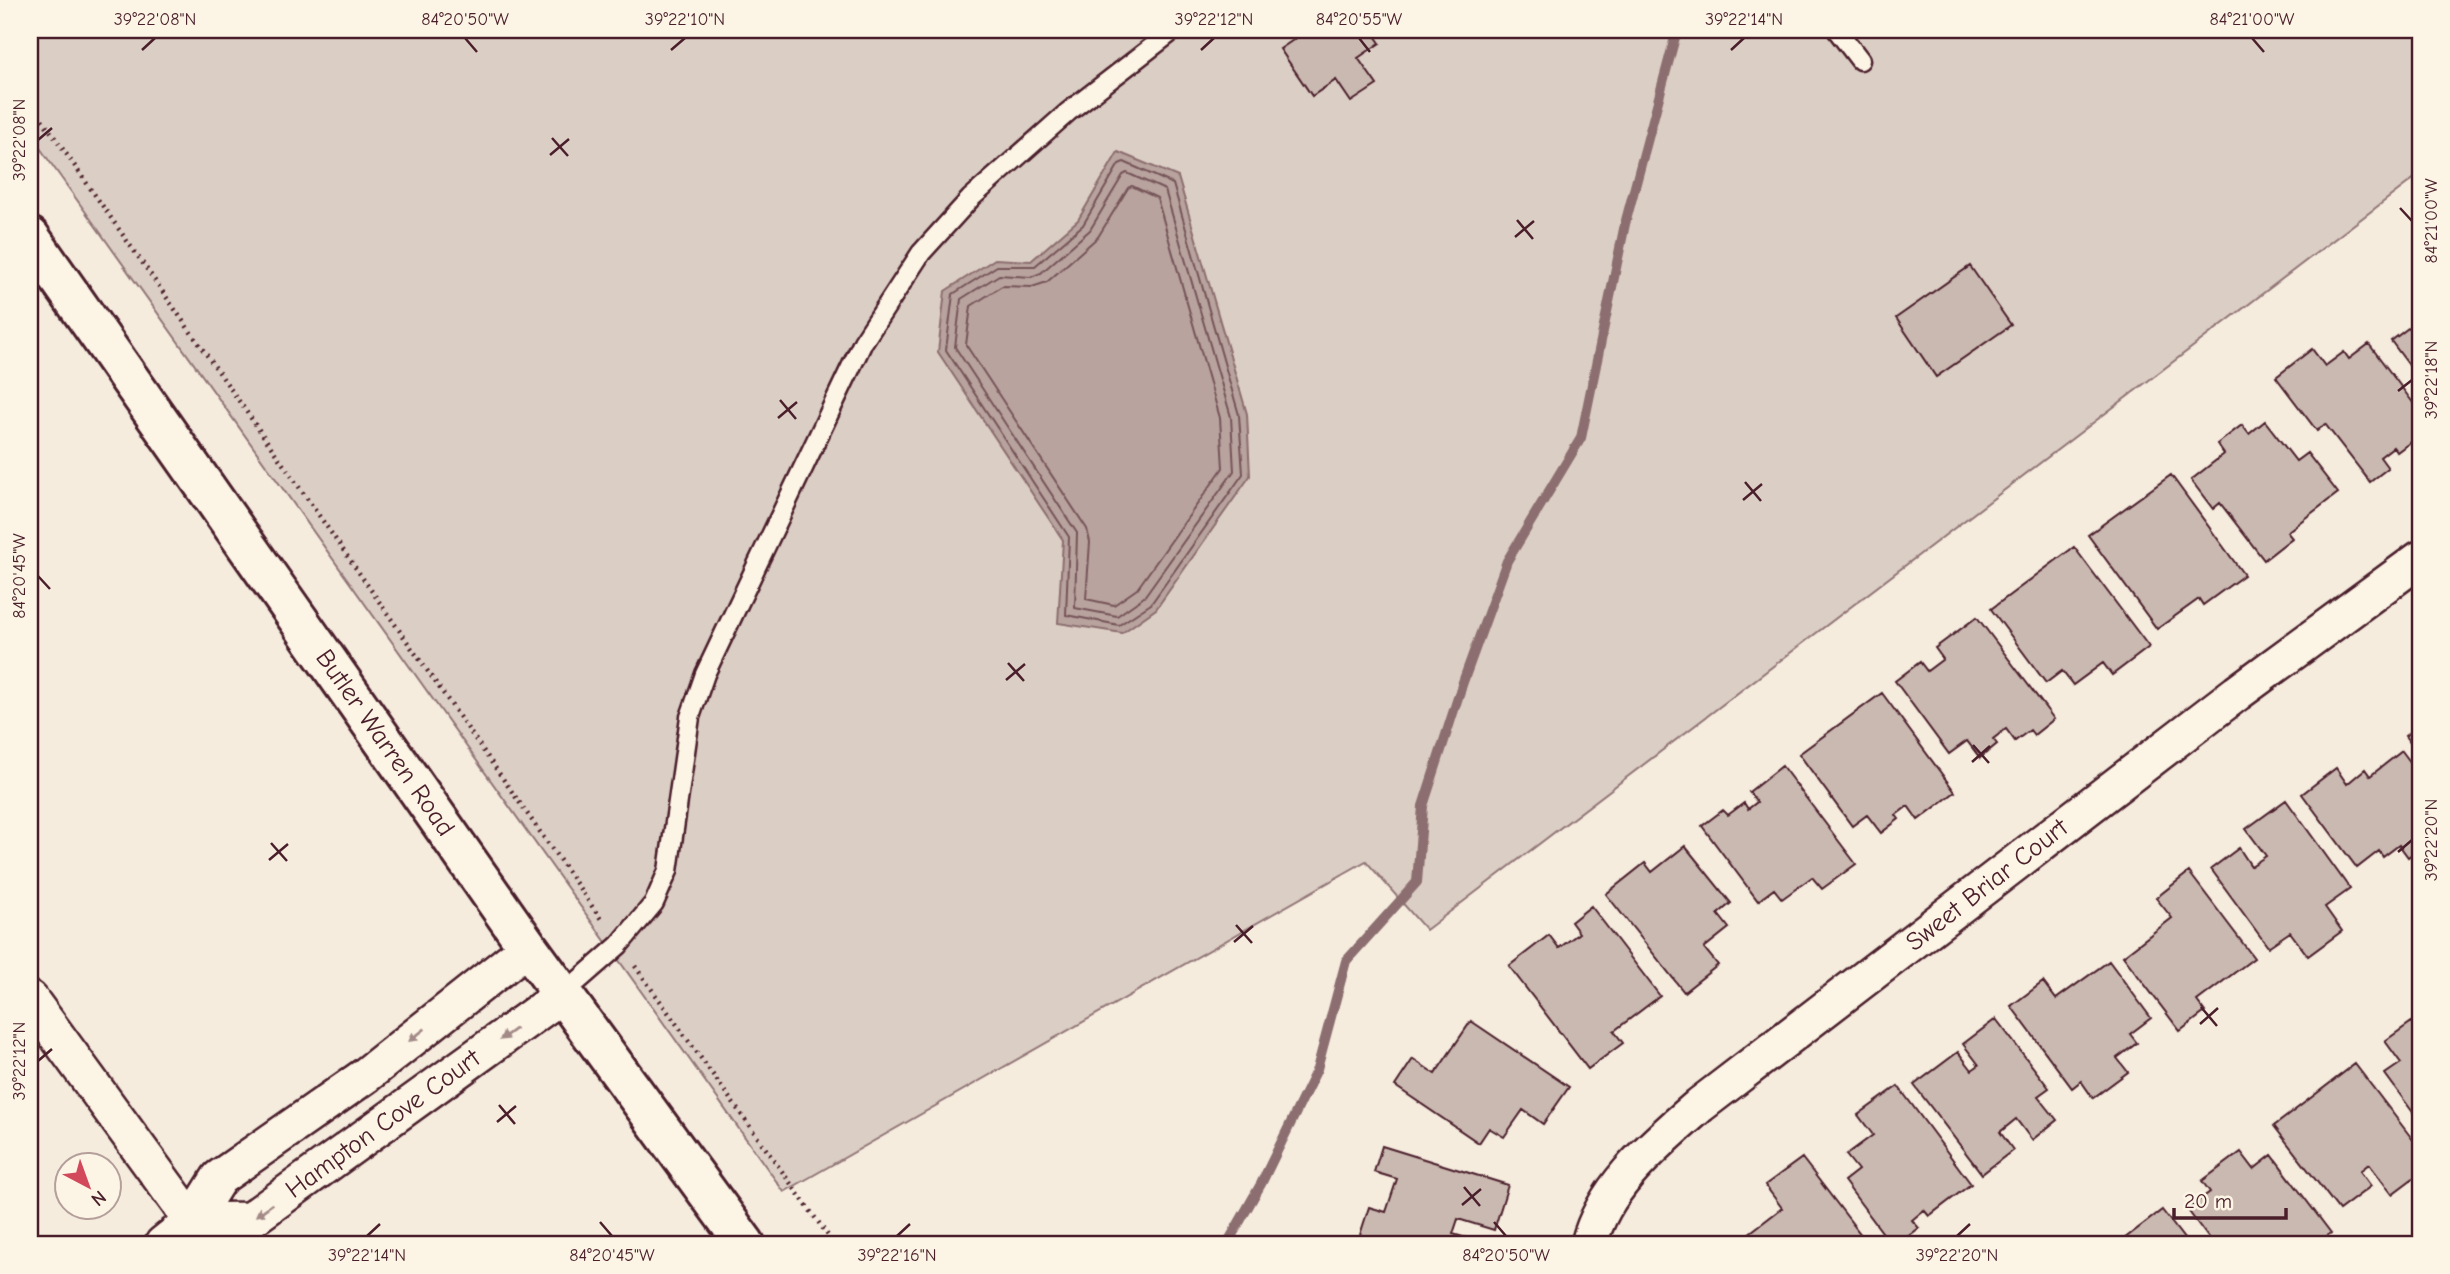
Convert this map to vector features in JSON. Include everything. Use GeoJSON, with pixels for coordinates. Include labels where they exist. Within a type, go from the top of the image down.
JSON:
{"type":"FeatureCollection","features":[{"type":"Feature","properties":{"kind":"main road","name":"Butler Warren Road"},"geometry":{"type":"LineString","coordinates":[[30,237],[528,947],[745,1244]]}},
{"type":"Feature","properties":{"kind":"street","name":"Sweet Briar Court"},"geometry":{"type":"LineString","coordinates":[[1589,1244],[1594,1225],[1637,1160],[1700,1105],[2237,693],[2420,559]]}},
{"type":"Feature","properties":{"kind":"street","name":"Hampton Cove Court"},"geometry":{"type":"LineString","coordinates":[[201,1233],[219,1178],[365,1076],[528,947]]}},
{"type":"Feature","properties":{"kind":"street","name":"Hampton Cove Court"},"geometry":{"type":"LineString","coordinates":[[163,1244],[250,1220],[563,994]]}},
{"type":"Feature","properties":{"kind":"street"},"geometry":{"type":"LineString","coordinates":[[30,999],[201,1233]]}},
{"type":"Feature","properties":{"kind":"lane"},"geometry":{"type":"LineString","coordinates":[[563,994],[620,945],[654,903],[668,871],[690,717],[705,674],[863,342],[921,253],[946,222],[1068,112],[1174,30]]}},
{"type":"Feature","properties":{"kind":"lane"},"geometry":{"type":"LineString","coordinates":[[1837,30],[1860,60]]}},
{"type":"Feature","properties":{"kind":"path"},"geometry":{"type":"LineString","coordinates":[[30,102],[620,945],[834,1244]]}},
{"type":"Feature","properties":{"kind":"shaded area"},"geometry":{"type":"Polygon","coordinates":[[[30,30],[2420,30],[2420,174],[1426,930],[1366,861],[784,1192],[30,134],[30,30]]]}},
{"type":"Feature","properties":{"kind":"water"},"geometry":{"type":"Polygon","coordinates":[[[1118,152],[1178,177],[1247,414],[1250,476],[1156,609],[1122,633],[1058,623],[1063,540],[938,352],[945,291],[995,259],[1031,261],[1078,220],[1118,152]]]}},
{"type":"Feature","properties":{"kind":"building"},"geometry":{"type":"Polygon","coordinates":[[[1308,30],[1371,30],[1380,43],[1358,58],[1377,85],[1351,102],[1336,80],[1312,96],[1280,49],[1308,30]]]}},
{"type":"Feature","properties":{"kind":"building"},"geometry":{"type":"Polygon","coordinates":[[[1970,266],[2011,325],[1936,377],[1896,318],[1970,266]]]}},
{"type":"Feature","properties":{"kind":"building"},"geometry":{"type":"Polygon","coordinates":[[[2420,319],[2420,380],[2391,341],[2420,319]]]}},
{"type":"Feature","properties":{"kind":"building"},"geometry":{"type":"Polygon","coordinates":[[[2369,344],[2420,412],[2420,435],[2397,452],[2393,447],[2380,457],[2388,468],[2370,482],[2325,424],[2317,431],[2276,377],[2312,349],[2325,366],[2344,352],[2349,359],[2369,344]]]}},
{"type":"Feature","properties":{"kind":"building"},"geometry":{"type":"Polygon","coordinates":[[[2265,421],[2296,461],[2307,453],[2338,493],[2287,532],[2292,538],[2264,560],[2220,503],[2213,509],[2191,480],[2224,454],[2217,444],[2242,425],[2249,434],[2265,421]]]}},
{"type":"Feature","properties":{"kind":"building"},"geometry":{"type":"Polygon","coordinates":[[[2171,475],[2244,575],[2203,605],[2199,599],[2157,629],[2088,535],[2171,475]]]}},
{"type":"Feature","properties":{"kind":"building"},"geometry":{"type":"Polygon","coordinates":[[[2074,547],[2149,647],[2112,675],[2103,663],[2073,685],[2062,671],[2046,683],[1991,609],[2074,547]]]}},
{"type":"Feature","properties":{"kind":"building"},"geometry":{"type":"Polygon","coordinates":[[[1977,617],[2054,719],[2034,735],[2030,730],[2015,741],[2006,729],[1993,739],[1997,744],[1980,758],[1967,741],[1949,754],[1895,681],[1920,662],[1927,671],[1943,659],[1935,648],[1977,617]]]}},
{"type":"Feature","properties":{"kind":"building"},"geometry":{"type":"Polygon","coordinates":[[[1882,693],[1955,792],[1918,820],[1908,806],[1896,815],[1899,819],[1881,833],[1867,815],[1852,826],[1799,754],[1882,693]]]}},
{"type":"Feature","properties":{"kind":"building"},"geometry":{"type":"Polygon","coordinates":[[[2420,724],[2420,756],[2405,736],[2420,724]]]}},
{"type":"Feature","properties":{"kind":"building"},"geometry":{"type":"Polygon","coordinates":[[[2402,751],[2420,775],[2420,848],[2408,857],[2399,845],[2383,857],[2379,851],[2357,868],[2302,794],[2336,768],[2347,784],[2365,769],[2370,776],[2402,751]]]}},
{"type":"Feature","properties":{"kind":"building"},"geometry":{"type":"Polygon","coordinates":[[[1782,766],[1856,864],[1822,889],[1812,877],[1782,899],[1774,889],[1758,901],[1702,826],[1723,810],[1728,815],[1744,803],[1748,809],[1757,802],[1749,792],[1782,766]]]}},
{"type":"Feature","properties":{"kind":"building"},"geometry":{"type":"Polygon","coordinates":[[[2286,800],[2350,889],[2325,907],[2342,931],[2308,956],[2290,932],[2268,947],[2211,869],[2239,848],[2251,866],[2266,856],[2246,829],[2286,800]]]}},
{"type":"Feature","properties":{"kind":"building"},"geometry":{"type":"Polygon","coordinates":[[[1685,846],[1731,903],[1718,914],[1729,928],[1704,948],[1718,965],[1684,992],[1606,894],[1645,863],[1652,872],[1685,846]]]}},
{"type":"Feature","properties":{"kind":"building"},"geometry":{"type":"Polygon","coordinates":[[[2189,872],[2254,958],[2197,1001],[2205,1012],[2180,1031],[2123,956],[2172,918],[2156,898],[2189,872]]]}},
{"type":"Feature","properties":{"kind":"building"},"geometry":{"type":"Polygon","coordinates":[[[1591,906],[1660,996],[1614,1031],[1623,1043],[1588,1069],[1509,966],[1549,935],[1559,948],[1579,933],[1571,922],[1591,906]]]}},
{"type":"Feature","properties":{"kind":"building"},"geometry":{"type":"Polygon","coordinates":[[[2109,961],[2151,1018],[2130,1034],[2137,1043],[2117,1058],[2128,1072],[2093,1098],[2081,1081],[2072,1088],[2011,1006],[2043,982],[2056,999],[2109,961]]]}},
{"type":"Feature","properties":{"kind":"building"},"geometry":{"type":"Polygon","coordinates":[[[2420,1016],[2420,1122],[2385,1074],[2401,1063],[2385,1041],[2420,1016]]]}},
{"type":"Feature","properties":{"kind":"building"},"geometry":{"type":"Polygon","coordinates":[[[1996,1019],[2049,1088],[2038,1096],[2057,1120],[2032,1140],[2016,1119],[2000,1132],[2013,1150],[1982,1174],[1914,1085],[1958,1052],[1972,1070],[1979,1065],[1963,1044],[1996,1019]]]}},
{"type":"Feature","properties":{"kind":"building"},"geometry":{"type":"Polygon","coordinates":[[[1471,1021],[1569,1087],[1543,1124],[1523,1110],[1504,1137],[1489,1128],[1479,1143],[1395,1086],[1413,1059],[1435,1074],[1471,1021]]]}},
{"type":"Feature","properties":{"kind":"building"},"geometry":{"type":"Polygon","coordinates":[[[2355,1064],[2420,1149],[2420,1173],[2392,1194],[2369,1164],[2360,1171],[2371,1186],[2339,1210],[2274,1126],[2355,1064]]]}},
{"type":"Feature","properties":{"kind":"building"},"geometry":{"type":"Polygon","coordinates":[[[1898,1086],[1971,1184],[1929,1216],[1924,1210],[1912,1220],[1919,1228],[1898,1244],[1891,1244],[1844,1181],[1858,1170],[1846,1155],[1873,1135],[1858,1115],[1898,1086]]]}},
{"type":"Feature","properties":{"kind":"building"},"geometry":{"type":"Polygon","coordinates":[[[1382,1146],[1508,1185],[1494,1230],[1458,1219],[1453,1234],[1473,1240],[1472,1244],[1369,1244],[1358,1241],[1369,1207],[1386,1212],[1397,1179],[1374,1172],[1382,1146]]]}},
{"type":"Feature","properties":{"kind":"building"},"geometry":{"type":"Polygon","coordinates":[[[2241,1152],[2254,1169],[2272,1155],[2331,1233],[2316,1244],[2213,1244],[2187,1209],[2210,1192],[2202,1181],[2241,1152]]]}},
{"type":"Feature","properties":{"kind":"building"},"geometry":{"type":"Polygon","coordinates":[[[1802,1158],[1868,1244],[1735,1244],[1782,1208],[1765,1185],[1802,1158]]]}},
{"type":"Feature","properties":{"kind":"building"},"geometry":{"type":"Polygon","coordinates":[[[2162,1210],[2188,1244],[2128,1244],[2124,1239],[2162,1210]]]}},
{"type":"Feature","properties":{"kind":"waterway"},"geometry":{"type":"LineString","coordinates":[[1227,1244],[1261,1184],[1317,1069],[1346,961],[1417,882],[1423,806],[1463,682],[1507,561],[1581,438],[1625,224],[1677,30]]}}]}
